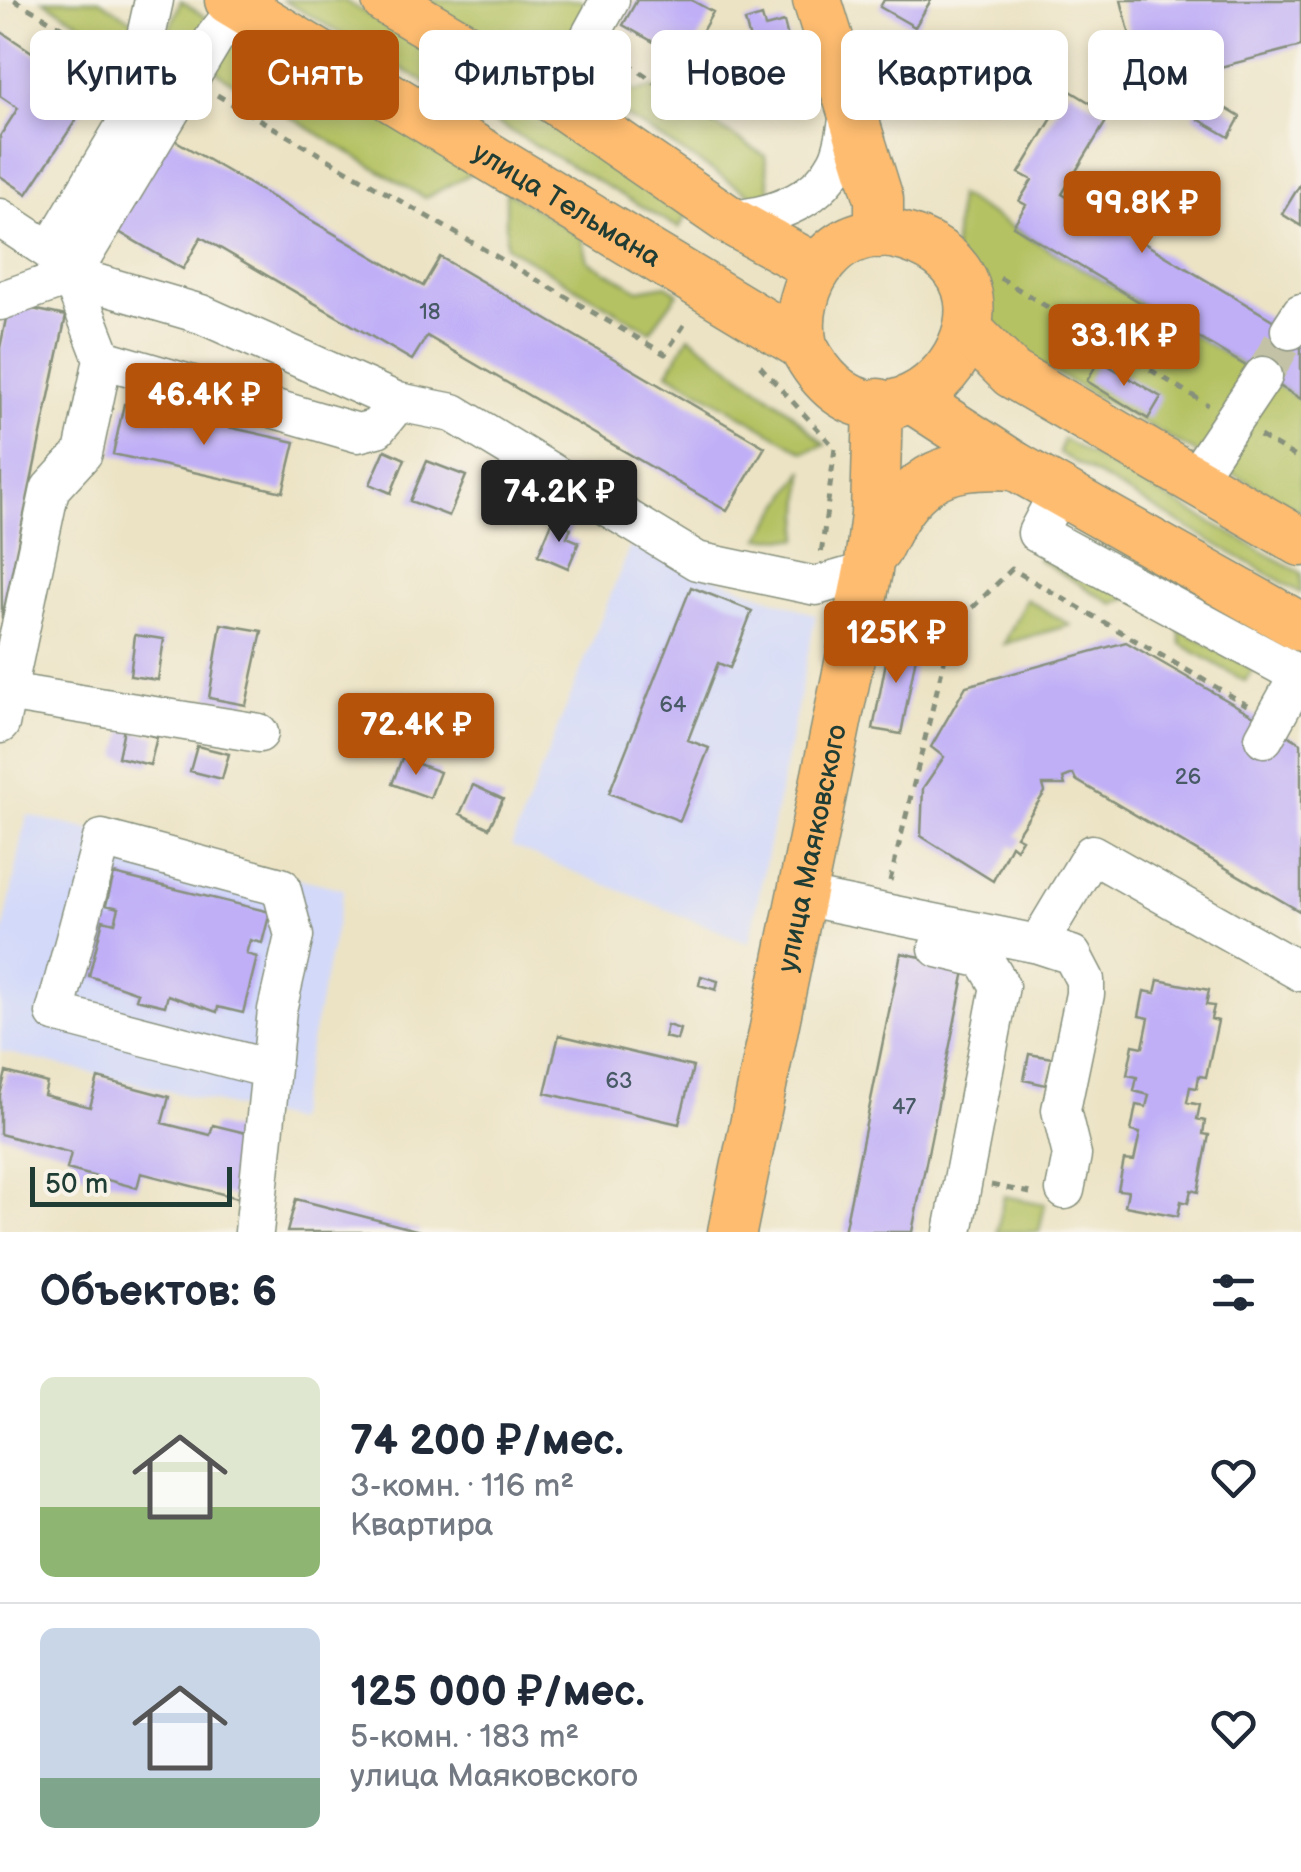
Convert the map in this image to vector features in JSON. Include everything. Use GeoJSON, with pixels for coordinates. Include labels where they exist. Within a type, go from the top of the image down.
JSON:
{"type":"FeatureCollection","features":[{"type":"Feature","properties":{"kind":"main road"},"geometry":{"type":"LineString","coordinates":[[386,0],[437,30]]}},
{"type":"Feature","properties":{"kind":"main road"},"geometry":{"type":"LineString","coordinates":[[817,0],[841,80]]}},
{"type":"Feature","properties":{"kind":"main road","name":"улица Тельмана"},"geometry":{"type":"LineString","coordinates":[[234,3],[803,346],[814,368],[832,386],[854,398],[895,401],[1301,627]]}},
{"type":"Feature","properties":{"kind":"main road"},"geometry":{"type":"LineString","coordinates":[[584,120],[729,220],[816,268]]}},
{"type":"Feature","properties":{"kind":"main road"},"geometry":{"type":"LineString","coordinates":[[853,120],[879,199],[879,234]]}},
{"type":"Feature","properties":{"kind":"main road"},"geometry":{"type":"LineString","coordinates":[[803,346],[800,305],[816,268],[844,244],[879,234],[904,236],[927,245],[946,261],[960,282],[968,305],[968,330],[950,372],[895,401]]}},
{"type":"Feature","properties":{"kind":"main road"},"geometry":{"type":"LineString","coordinates":[[968,330],[1012,374],[1301,542]]}},
{"type":"Feature","properties":{"kind":"main road","name":"улица Маяковского"},"geometry":{"type":"LineString","coordinates":[[732,1232],[811,898],[895,401]]}},
{"type":"Feature","properties":{"kind":"main road"},"geometry":{"type":"LineString","coordinates":[[868,571],[907,494],[930,477],[971,463],[1015,466]]}},
{"type":"Feature","properties":{"kind":"street"},"geometry":{"type":"LineString","coordinates":[[147,30],[154,0]]}},
{"type":"Feature","properties":{"kind":"street"},"geometry":{"type":"LineString","coordinates":[[594,30],[610,0]]}},
{"type":"Feature","properties":{"kind":"street"},"geometry":{"type":"LineString","coordinates":[[212,42],[234,3]]}},
{"type":"Feature","properties":{"kind":"street"},"geometry":{"type":"LineString","coordinates":[[127,120],[61,263],[104,359],[83,453],[50,489],[2,702],[259,733]]}},
{"type":"Feature","properties":{"kind":"street"},"geometry":{"type":"LineString","coordinates":[[0,301],[61,263],[163,120]]}},
{"type":"Feature","properties":{"kind":"street"},"geometry":{"type":"LineString","coordinates":[[729,220],[761,218],[793,205],[822,184],[838,162],[848,120]]}},
{"type":"Feature","properties":{"kind":"street"},"geometry":{"type":"LineString","coordinates":[[0,218],[61,263],[201,314],[398,402],[454,413],[696,560],[816,586],[868,571]]}},
{"type":"Feature","properties":{"kind":"street"},"geometry":{"type":"LineString","coordinates":[[104,359],[358,433],[377,428],[398,402]]}},
{"type":"Feature","properties":{"kind":"street"},"geometry":{"type":"LineString","coordinates":[[1192,482],[1236,422],[1263,376]]}},
{"type":"Feature","properties":{"kind":"street"},"geometry":{"type":"LineString","coordinates":[[1059,491],[1037,534],[1300,676],[1269,730]]}},
{"type":"Feature","properties":{"kind":"street"},"geometry":{"type":"LineString","coordinates":[[254,1232],[270,1069],[294,936],[281,887],[102,839],[54,1013],[270,1069]]}},
{"type":"Feature","properties":{"kind":"street"},"geometry":{"type":"LineString","coordinates":[[1038,944],[1092,854],[1301,972]]}},
{"type":"Feature","properties":{"kind":"street"},"geometry":{"type":"LineString","coordinates":[[811,898],[1038,944],[1072,956],[1085,980],[1061,1110],[1072,1155],[1064,1190]]}},
{"type":"Feature","properties":{"kind":"street"},"geometry":{"type":"LineString","coordinates":[[811,898],[842,928],[970,954],[984,959],[995,970],[1001,999],[954,1232]]}},
{"type":"Feature","properties":{"kind":"path"},"geometry":{"type":"LineString","coordinates":[[14,0],[66,30]]}},
{"type":"Feature","properties":{"kind":"path"},"geometry":{"type":"LineString","coordinates":[[631,65],[715,123]]}},
{"type":"Feature","properties":{"kind":"path"},"geometry":{"type":"LineString","coordinates":[[212,92],[664,354],[690,317]]}},
{"type":"Feature","properties":{"kind":"path"},"geometry":{"type":"LineString","coordinates":[[992,274],[1301,460]]}},
{"type":"Feature","properties":{"kind":"path"},"geometry":{"type":"LineString","coordinates":[[673,307],[704,326]]}},
{"type":"Feature","properties":{"kind":"path"},"geometry":{"type":"LineString","coordinates":[[760,365],[835,448],[816,586]]}},
{"type":"Feature","properties":{"kind":"path"},"geometry":{"type":"LineString","coordinates":[[883,913],[950,641],[969,610],[1012,569],[1269,730]]}},
{"type":"Feature","properties":{"kind":"path"},"geometry":{"type":"LineString","coordinates":[[964,1180],[1063,1200],[1064,1190]]}},
{"type":"Feature","properties":{"kind":"shaded area"},"geometry":{"type":"Polygon","coordinates":[[[630,546],[816,615],[749,943],[511,846],[630,546]]]}},
{"type":"Feature","properties":{"kind":"shaded area"},"geometry":{"type":"Polygon","coordinates":[[[27,815],[344,889],[294,1121],[0,1051],[0,948],[27,815]]]}},
{"type":"Feature","properties":{"kind":"green space"},"geometry":{"type":"Polygon","coordinates":[[[43,0],[99,0],[137,23],[135,30],[93,30],[43,0]]]}},
{"type":"Feature","properties":{"kind":"green space"},"geometry":{"type":"Polygon","coordinates":[[[283,0],[343,0],[395,30],[335,30],[283,0]]]}},
{"type":"Feature","properties":{"kind":"green space"},"geometry":{"type":"Polygon","coordinates":[[[418,0],[580,0],[590,6],[576,30],[467,30],[418,0]]]}},
{"type":"Feature","properties":{"kind":"green space"},"geometry":{"type":"Polygon","coordinates":[[[181,1],[211,21],[206,30],[169,30],[181,1]]]}},
{"type":"Feature","properties":{"kind":"green space"},"geometry":{"type":"Polygon","coordinates":[[[232,30],[232,82],[212,66],[232,30]]]}},
{"type":"Feature","properties":{"kind":"green space"},"geometry":{"type":"Polygon","coordinates":[[[399,32],[419,44],[419,78],[399,67],[399,32]]]}},
{"type":"Feature","properties":{"kind":"green space"},"geometry":{"type":"Polygon","coordinates":[[[651,88],[651,120],[708,120],[765,156],[772,208],[631,119],[631,90],[651,88]]]}},
{"type":"Feature","properties":{"kind":"green space"},"geometry":{"type":"Polygon","coordinates":[[[132,120],[152,120],[82,239],[132,120]]]}},
{"type":"Feature","properties":{"kind":"green space"},"geometry":{"type":"Polygon","coordinates":[[[295,120],[385,120],[474,172],[425,198],[295,120]]]}},
{"type":"Feature","properties":{"kind":"green space"},"geometry":{"type":"Polygon","coordinates":[[[491,120],[550,120],[694,203],[679,228],[491,120]]]}},
{"type":"Feature","properties":{"kind":"green space"},"geometry":{"type":"Polygon","coordinates":[[[506,191],[582,237],[588,261],[639,290],[666,285],[678,293],[650,331],[506,246],[506,191]]]}},
{"type":"Feature","properties":{"kind":"green space"},"geometry":{"type":"Polygon","coordinates":[[[958,195],[1301,399],[1301,512],[1004,344],[953,262],[958,195]]]}},
{"type":"Feature","properties":{"kind":"green space"},"geometry":{"type":"Polygon","coordinates":[[[689,336],[787,409],[825,445],[804,452],[668,372],[689,336]]]}},
{"type":"Feature","properties":{"kind":"green space"},"geometry":{"type":"Polygon","coordinates":[[[1063,439],[1301,573],[1301,593],[1059,453],[1063,439]]]}},
{"type":"Feature","properties":{"kind":"green space"},"geometry":{"type":"Polygon","coordinates":[[[804,470],[799,539],[760,538],[804,470]]]}},
{"type":"Feature","properties":{"kind":"green space"},"geometry":{"type":"Polygon","coordinates":[[[1045,548],[1129,597],[1113,604],[1038,559],[1045,548]]]}},
{"type":"Feature","properties":{"kind":"green space"},"geometry":{"type":"Polygon","coordinates":[[[1026,599],[1070,625],[1004,644],[1026,599]]]}},
{"type":"Feature","properties":{"kind":"green space"},"geometry":{"type":"Polygon","coordinates":[[[1179,628],[1254,669],[1245,681],[1181,644],[1179,628]]]}},
{"type":"Feature","properties":{"kind":"green space"},"geometry":{"type":"Polygon","coordinates":[[[1004,1196],[1045,1204],[1039,1232],[997,1232],[1004,1196]]]}},
{"type":"Feature","properties":{"kind":"building"},"geometry":{"type":"Polygon","coordinates":[[[637,0],[691,0],[713,12],[703,30],[651,30],[651,41],[623,25],[637,0]]]}},
{"type":"Feature","properties":{"kind":"building"},"geometry":{"type":"Polygon","coordinates":[[[884,0],[931,0],[915,27],[880,7],[884,0]]]}},
{"type":"Feature","properties":{"kind":"building"},"geometry":{"type":"Polygon","coordinates":[[[1121,0],[1301,0],[1301,46],[1224,66],[1224,30],[1129,30],[1121,0]]]}},
{"type":"Feature","properties":{"kind":"building"},"geometry":{"type":"Polygon","coordinates":[[[762,16],[765,27],[784,22],[786,30],[747,30],[745,21],[762,16]]]}},
{"type":"Feature","properties":{"kind":"building"},"geometry":{"type":"Polygon","coordinates":[[[0,31],[30,51],[30,120],[76,120],[27,194],[0,176],[0,136],[18,108],[0,96],[0,31]]]}},
{"type":"Feature","properties":{"kind":"building"},"geometry":{"type":"Polygon","coordinates":[[[1068,92],[1088,102],[1088,120],[1107,120],[1062,194],[1301,337],[1301,399],[1013,226],[1026,205],[1019,201],[1032,180],[1019,173],[1051,120],[1068,120],[1068,92]]]}},
{"type":"Feature","properties":{"kind":"building"},"geometry":{"type":"Polygon","coordinates":[[[1224,107],[1240,117],[1229,137],[1200,120],[1224,120],[1224,107]]]}},
{"type":"Feature","properties":{"kind":"building"},"geometry":{"type":"Polygon","coordinates":[[[166,135],[423,286],[440,257],[765,447],[727,511],[427,336],[412,360],[201,237],[183,269],[112,228],[166,135]]]}},
{"type":"Feature","properties":{"kind":"building"},"geometry":{"type":"Polygon","coordinates":[[[1301,183],[1301,226],[1282,214],[1301,183]]]}},
{"type":"Feature","properties":{"kind":"building"},"geometry":{"type":"Polygon","coordinates":[[[9,304],[66,316],[2,619],[0,348],[9,304]]]}},
{"type":"Feature","properties":{"kind":"building"},"geometry":{"type":"Polygon","coordinates":[[[1099,360],[1161,397],[1148,419],[1087,381],[1099,360]]]}},
{"type":"Feature","properties":{"kind":"building"},"geometry":{"type":"Polygon","coordinates":[[[124,404],[295,442],[283,492],[113,454],[124,404]]]}},
{"type":"Feature","properties":{"kind":"building"},"geometry":{"type":"Polygon","coordinates":[[[385,450],[405,459],[391,493],[370,484],[385,450]]]}},
{"type":"Feature","properties":{"kind":"building"},"geometry":{"type":"Polygon","coordinates":[[[427,461],[466,476],[449,516],[410,501],[427,461]]]}},
{"type":"Feature","properties":{"kind":"building"},"geometry":{"type":"Polygon","coordinates":[[[553,520],[571,528],[567,537],[579,542],[568,568],[538,555],[553,520]]]}},
{"type":"Feature","properties":{"kind":"building"},"geometry":{"type":"Polygon","coordinates":[[[691,587],[752,611],[730,668],[718,663],[688,740],[709,748],[680,821],[609,793],[691,587]]]}},
{"type":"Feature","properties":{"kind":"building"},"geometry":{"type":"Polygon","coordinates":[[[221,624],[262,631],[246,705],[209,698],[221,624]]]}},
{"type":"Feature","properties":{"kind":"building"},"geometry":{"type":"Polygon","coordinates":[[[135,635],[164,639],[158,680],[130,676],[135,635]]]}},
{"type":"Feature","properties":{"kind":"building"},"geometry":{"type":"Polygon","coordinates":[[[900,637],[918,646],[901,734],[873,729],[890,641],[900,637]]]}},
{"type":"Feature","properties":{"kind":"building"},"geometry":{"type":"Polygon","coordinates":[[[1126,642],[1301,743],[1301,912],[1076,780],[1073,774],[1063,778],[1065,785],[1043,785],[1045,792],[1016,836],[1022,839],[1016,849],[1011,845],[993,881],[921,836],[923,788],[944,757],[931,747],[966,686],[1126,642]]]}},
{"type":"Feature","properties":{"kind":"building"},"geometry":{"type":"Polygon","coordinates":[[[124,729],[157,737],[150,765],[118,757],[124,729]]]}},
{"type":"Feature","properties":{"kind":"building"},"geometry":{"type":"Polygon","coordinates":[[[197,746],[229,754],[222,779],[190,771],[197,746]]]}},
{"type":"Feature","properties":{"kind":"building"},"geometry":{"type":"Polygon","coordinates":[[[402,758],[440,772],[430,798],[392,784],[402,758]]]}},
{"type":"Feature","properties":{"kind":"building"},"geometry":{"type":"Polygon","coordinates":[[[473,785],[503,799],[489,828],[460,814],[473,785]]]}},
{"type":"Feature","properties":{"kind":"building"},"geometry":{"type":"Polygon","coordinates":[[[114,874],[270,912],[262,943],[250,940],[246,954],[257,957],[243,1013],[218,1007],[217,1012],[168,995],[165,1006],[136,999],[138,993],[89,976],[103,920],[115,923],[119,908],[106,905],[114,874]]]}},
{"type":"Feature","properties":{"kind":"building"},"geometry":{"type":"Polygon","coordinates":[[[901,953],[966,966],[912,1232],[844,1232],[901,953]]]}},
{"type":"Feature","properties":{"kind":"building"},"geometry":{"type":"Polygon","coordinates":[[[701,976],[718,981],[716,990],[699,985],[701,976]]]}},
{"type":"Feature","properties":{"kind":"building"},"geometry":{"type":"Polygon","coordinates":[[[1158,980],[1209,990],[1206,1005],[1214,1006],[1211,1019],[1218,1021],[1206,1077],[1199,1076],[1197,1088],[1190,1087],[1187,1102],[1200,1105],[1197,1119],[1205,1121],[1203,1134],[1209,1135],[1198,1192],[1191,1190],[1188,1203],[1181,1201],[1178,1216],[1125,1206],[1128,1191],[1118,1190],[1124,1160],[1134,1161],[1140,1133],[1131,1131],[1136,1105],[1146,1107],[1149,1095],[1134,1091],[1137,1077],[1127,1075],[1133,1045],[1143,1047],[1149,1018],[1139,1016],[1144,991],[1155,993],[1158,980]]]}},
{"type":"Feature","properties":{"kind":"building"},"geometry":{"type":"Polygon","coordinates":[[[667,1025],[680,1029],[677,1040],[664,1037],[667,1025]]]}},
{"type":"Feature","properties":{"kind":"building"},"geometry":{"type":"Polygon","coordinates":[[[559,1035],[693,1067],[679,1124],[545,1093],[559,1035]]]}},
{"type":"Feature","properties":{"kind":"building"},"geometry":{"type":"Polygon","coordinates":[[[1029,1054],[1052,1058],[1046,1085],[1024,1080],[1029,1054]]]}},
{"type":"Feature","properties":{"kind":"building"},"geometry":{"type":"Polygon","coordinates":[[[6,1072],[47,1083],[44,1095],[90,1107],[98,1078],[169,1097],[162,1123],[210,1135],[213,1125],[254,1135],[238,1198],[141,1173],[137,1188],[67,1169],[71,1153],[0,1134],[0,1095],[6,1072]]]}},
{"type":"Feature","properties":{"kind":"building"},"geometry":{"type":"Polygon","coordinates":[[[296,1199],[420,1231],[420,1232],[287,1232],[296,1199]]]}},
{"type":"Feature","properties":{"kind":"tunnel"},"geometry":{"type":"LineString","coordinates":[[1263,376],[1290,330]]}}]}
